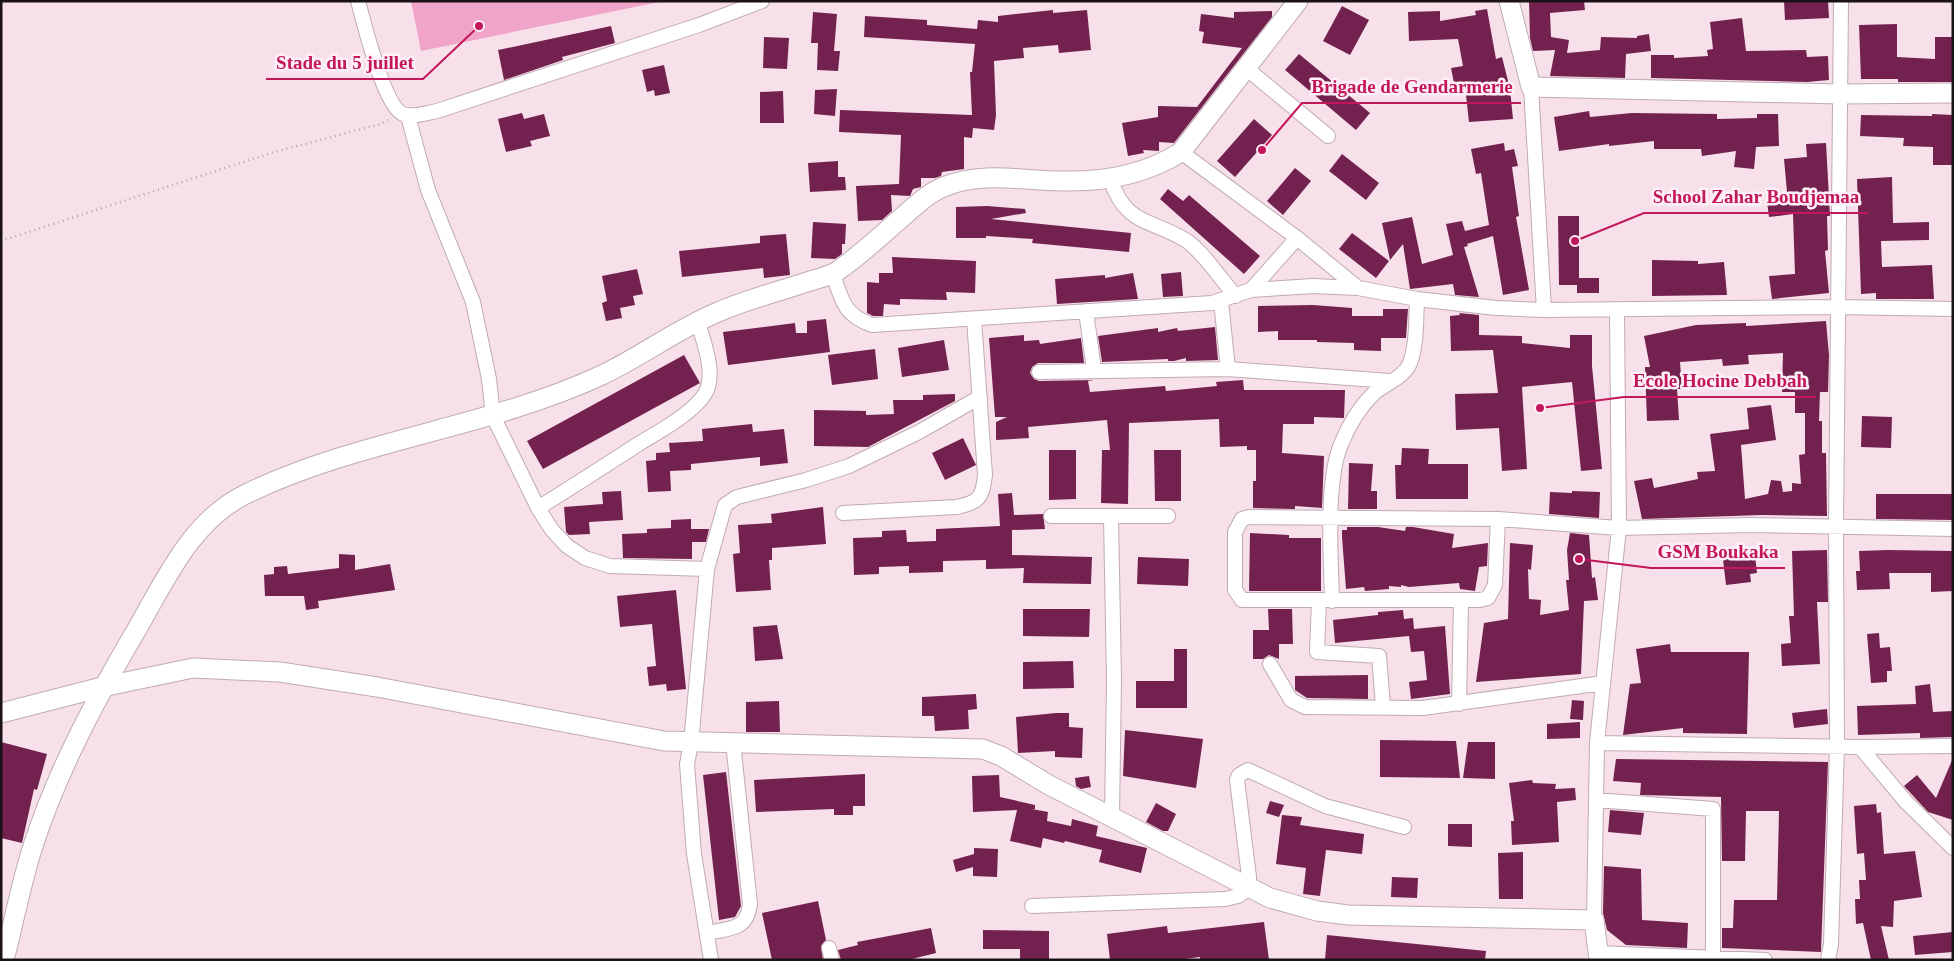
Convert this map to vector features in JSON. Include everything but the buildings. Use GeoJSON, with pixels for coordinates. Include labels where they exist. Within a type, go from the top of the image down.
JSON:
{"type":"FeatureCollection","features":[{"type":"Feature","properties":{"kind":"main road"},"geometry":{"type":"LineString","coordinates":[[4,960],[31,850],[50,799],[102,687],[180,554],[210,518],[243,495],[290,474],[330,460],[493,416],[541,401],[605,374],[698,321],[726,309],[833,274],[925,197],[945,186],[968,180],[1001,178],[1062,182],[1110,178],[1136,173],[1161,165],[1181,152],[1298,1]]}},
{"type":"Feature","properties":{"kind":"main road"},"geometry":{"type":"LineString","coordinates":[[1509,1],[1531,87],[1840,94],[1953,93]]}},
{"type":"Feature","properties":{"kind":"main road"},"geometry":{"type":"LineString","coordinates":[[1,713],[102,687],[193,668],[280,672],[377,687],[655,740],[691,743],[733,742],[983,748],[1001,756],[1048,785],[1270,898],[1308,908],[1348,915],[1594,920],[1598,957]]}},
{"type":"Feature","properties":{"kind":"street"},"geometry":{"type":"LineString","coordinates":[[358,1],[383,85],[404,114],[428,190],[473,302],[493,416],[538,508],[552,530],[567,546],[585,558],[610,566],[707,569]]}},
{"type":"Feature","properties":{"kind":"street"},"geometry":{"type":"LineString","coordinates":[[404,114],[456,104],[690,28],[762,1]]}},
{"type":"Feature","properties":{"kind":"street"},"geometry":{"type":"LineString","coordinates":[[1828,960],[1831,944],[1838,746],[1836,529],[1841,1]]}},
{"type":"Feature","properties":{"kind":"street"},"geometry":{"type":"LineString","coordinates":[[1246,68],[1328,136]]}},
{"type":"Feature","properties":{"kind":"street"},"geometry":{"type":"LineString","coordinates":[[1531,87],[1544,310]]}},
{"type":"Feature","properties":{"kind":"street"},"geometry":{"type":"LineString","coordinates":[[1181,152],[1297,238],[1358,288]]}},
{"type":"Feature","properties":{"kind":"street"},"geometry":{"type":"LineString","coordinates":[[1110,178],[1116,196],[1122,206],[1143,221],[1186,241],[1197,250],[1236,296]]}},
{"type":"Feature","properties":{"kind":"street"},"geometry":{"type":"LineString","coordinates":[[1251,290],[1297,238]]}},
{"type":"Feature","properties":{"kind":"street"},"geometry":{"type":"LineString","coordinates":[[833,274],[842,301],[849,313],[859,320],[872,325],[1222,301],[1251,290],[1313,286],[1358,288],[1417,299],[1496,308],[1544,310],[1617,311],[1837,307],[1953,309]]}},
{"type":"Feature","properties":{"kind":"street"},"geometry":{"type":"LineString","coordinates":[[1383,706],[1379,656],[1317,652],[1325,600],[1334,470],[1342,441],[1365,402],[1403,373],[1410,363],[1417,299]]}},
{"type":"Feature","properties":{"kind":"street"},"geometry":{"type":"LineString","coordinates":[[1222,301],[1228,369]]}},
{"type":"Feature","properties":{"kind":"street"},"geometry":{"type":"LineString","coordinates":[[1086,311],[1094,370]]}},
{"type":"Feature","properties":{"kind":"street"},"geometry":{"type":"LineString","coordinates":[[1594,920],[1597,744],[1619,528],[1617,311]]}},
{"type":"Feature","properties":{"kind":"street"},"geometry":{"type":"LineString","coordinates":[[842,513],[956,507],[968,504],[979,498],[984,490],[985,475],[974,319]]}},
{"type":"Feature","properties":{"kind":"street"},"geometry":{"type":"LineString","coordinates":[[538,508],[671,424],[706,392],[709,380],[708,358],[698,321]]}},
{"type":"Feature","properties":{"kind":"street"},"geometry":{"type":"LineString","coordinates":[[1039,372],[1228,369],[1389,382]]}},
{"type":"Feature","properties":{"kind":"street"},"geometry":{"type":"LineString","coordinates":[[711,960],[694,854],[687,764],[691,743],[707,569],[721,513],[730,500],[849,466],[919,432],[980,397]]}},
{"type":"Feature","properties":{"kind":"street"},"geometry":{"type":"LineString","coordinates":[[1051,516],[1168,516]]}},
{"type":"Feature","properties":{"kind":"street"},"geometry":{"type":"LineString","coordinates":[[1111,517],[1114,680],[1112,817]]}},
{"type":"Feature","properties":{"kind":"street"},"geometry":{"type":"LineString","coordinates":[[1498,520],[1495,585],[1488,598],[1480,600],[1242,600],[1238,597],[1235,590],[1235,532],[1242,519],[1249,517],[1498,520],[1619,528],[1749,525],[1836,529],[1953,529]]}},
{"type":"Feature","properties":{"kind":"street"},"geometry":{"type":"LineString","coordinates":[[1459,704],[1461,600]]}},
{"type":"Feature","properties":{"kind":"street"},"geometry":{"type":"LineString","coordinates":[[1270,664],[1291,700],[1305,707],[1383,706],[1423,708],[1603,683]]}},
{"type":"Feature","properties":{"kind":"street"},"geometry":{"type":"LineString","coordinates":[[707,933],[740,925],[746,921],[749,915],[750,904],[733,742]]}},
{"type":"Feature","properties":{"kind":"street"},"geometry":{"type":"LineString","coordinates":[[1597,744],[1860,747],[1953,746]]}},
{"type":"Feature","properties":{"kind":"street"},"geometry":{"type":"LineString","coordinates":[[1860,747],[1906,802],[1953,848]]}},
{"type":"Feature","properties":{"kind":"street"},"geometry":{"type":"LineString","coordinates":[[1032,906],[1225,899],[1238,896],[1248,888],[1248,864],[1237,780],[1243,771],[1254,771],[1305,798],[1325,806],[1404,827]]}},
{"type":"Feature","properties":{"kind":"street"},"geometry":{"type":"LineString","coordinates":[[1596,800],[1713,809],[1712,958]]}},
{"type":"Feature","properties":{"kind":"street"},"geometry":{"type":"LineString","coordinates":[[1598,957],[1765,960]]}},
{"type":"Feature","properties":{"kind":"path"},"geometry":{"type":"LineString","coordinates":[[1,241],[274,152],[381,124],[404,114]]}},
{"type":"Feature","properties":{"kind":"shaded area"},"geometry":{"type":"Polygon","coordinates":[[[411,1],[664,1],[421,51],[411,1]]]}},
{"type":"Feature","properties":{"kind":"place","name":"Stade du 5 juillet"},"geometry":{"type":"Point","coordinates":[479,26]}},
{"type":"Feature","properties":{"kind":"place","name":"Brigade de Gendarmerie"},"geometry":{"type":"Point","coordinates":[1262,150]}},
{"type":"Feature","properties":{"kind":"place","name":"School Zahar Boudjemaa"},"geometry":{"type":"Point","coordinates":[1575,241]}},
{"type":"Feature","properties":{"kind":"place","name":"Ecole Hocine Debbah"},"geometry":{"type":"Point","coordinates":[1540,408]}},
{"type":"Feature","properties":{"kind":"place","name":"GSM Boukaka"},"geometry":{"type":"Point","coordinates":[1579,559]}}]}
